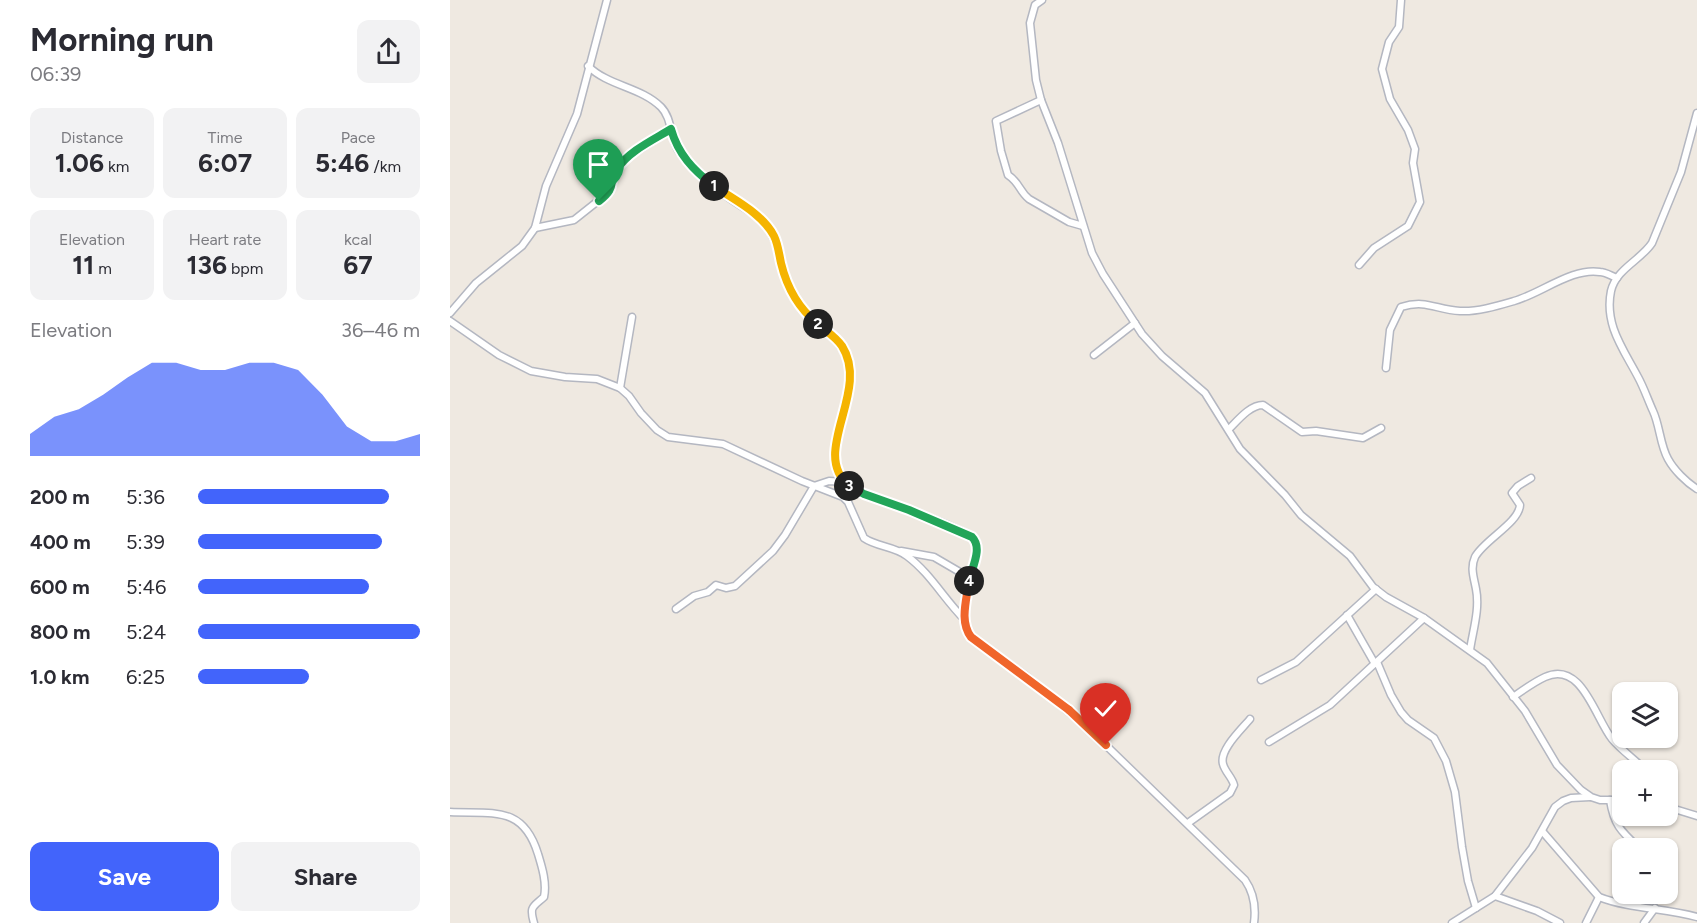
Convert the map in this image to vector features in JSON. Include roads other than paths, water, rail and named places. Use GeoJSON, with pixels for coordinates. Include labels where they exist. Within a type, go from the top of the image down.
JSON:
{"type":"FeatureCollection","features":[{"type":"Feature","properties":{"kind":"street"},"geometry":{"type":"LineString","coordinates":[[450,313],[476,283],[522,246],[535,228],[546,186],[577,114],[596,34],[607,0]]}},
{"type":"Feature","properties":{"kind":"street"},"geometry":{"type":"LineString","coordinates":[[1042,0],[1035,6],[1030,23],[1036,80],[1041,100],[1058,142],[1092,253],[1135,323],[1156,351],[1205,393],[1240,450],[1286,495],[1301,515],[1350,556],[1376,589],[1424,618],[1470,650],[1497,674],[1525,711],[1557,765],[1591,797]]}},
{"type":"Feature","properties":{"kind":"street"},"geometry":{"type":"LineString","coordinates":[[1359,265],[1374,248],[1407,226],[1420,202],[1413,163],[1415,149],[1408,130],[1390,99],[1382,69],[1389,42],[1399,27],[1401,0]]}},
{"type":"Feature","properties":{"kind":"street"},"geometry":{"type":"LineString","coordinates":[[588,66],[595,73],[642,94],[660,106],[666,114],[676,146],[699,175],[768,226],[777,242],[786,280],[796,302],[840,344],[850,367],[850,391],[835,444],[835,458],[844,482],[855,491],[909,510],[972,537],[976,541],[977,550],[964,620],[971,637],[1072,712],[1188,823],[1250,888],[1253,897],[1254,923]]}},
{"type":"Feature","properties":{"kind":"street"},"geometry":{"type":"LineString","coordinates":[[586,78],[595,73]]}},
{"type":"Feature","properties":{"kind":"street"},"geometry":{"type":"LineString","coordinates":[[1041,100],[1017,109],[996,121],[1008,175],[1016,179],[1023,194],[1029,199],[1069,222],[1083,226]]}},
{"type":"Feature","properties":{"kind":"street"},"geometry":{"type":"LineString","coordinates":[[1697,113],[1681,172],[1652,243],[1617,278],[1611,292],[1612,322],[1617,342],[1647,396],[1668,459],[1678,472],[1697,489]]}},
{"type":"Feature","properties":{"kind":"street"},"geometry":{"type":"LineString","coordinates":[[535,228],[574,220],[608,193],[614,174],[628,157],[671,129]]}},
{"type":"Feature","properties":{"kind":"street"},"geometry":{"type":"LineString","coordinates":[[1386,368],[1390,330],[1401,307],[1420,303],[1456,311],[1475,310],[1516,301],[1560,281],[1591,271],[1617,278]]}},
{"type":"Feature","properties":{"kind":"street"},"geometry":{"type":"LineString","coordinates":[[620,388],[632,317]]}},
{"type":"Feature","properties":{"kind":"street"},"geometry":{"type":"LineString","coordinates":[[450,321],[500,355],[531,371],[565,377],[597,379],[620,388],[657,430],[668,437],[723,444],[846,499],[867,541],[898,551],[934,557],[970,578]]}},
{"type":"Feature","properties":{"kind":"street"},"geometry":{"type":"LineString","coordinates":[[1094,355],[1135,323]]}},
{"type":"Feature","properties":{"kind":"street"},"geometry":{"type":"LineString","coordinates":[[1229,429],[1259,404],[1305,433],[1316,431],[1363,438],[1381,428]]}},
{"type":"Feature","properties":{"kind":"street"},"geometry":{"type":"LineString","coordinates":[[1470,650],[1478,601],[1473,564],[1481,547],[1519,511],[1520,505],[1512,493],[1531,478]]}},
{"type":"Feature","properties":{"kind":"street"},"geometry":{"type":"LineString","coordinates":[[676,609],[694,596],[708,592],[716,585],[731,588],[742,581],[785,535],[814,486],[829,481],[844,482]]}},
{"type":"Feature","properties":{"kind":"street"},"geometry":{"type":"LineString","coordinates":[[898,551],[915,563],[964,620]]}},
{"type":"Feature","properties":{"kind":"street"},"geometry":{"type":"LineString","coordinates":[[1261,680],[1296,662],[1376,589]]}},
{"type":"Feature","properties":{"kind":"street"},"geometry":{"type":"LineString","coordinates":[[1347,615],[1376,663],[1401,712],[1408,720],[1434,738],[1446,761],[1455,792],[1468,881],[1476,908]]}},
{"type":"Feature","properties":{"kind":"street"},"geometry":{"type":"LineString","coordinates":[[1269,742],[1330,705],[1424,618]]}},
{"type":"Feature","properties":{"kind":"street"},"geometry":{"type":"LineString","coordinates":[[1513,697],[1546,676],[1560,674],[1569,676],[1575,680],[1587,697],[1613,740],[1634,760]]}},
{"type":"Feature","properties":{"kind":"street"},"geometry":{"type":"LineString","coordinates":[[1188,823],[1230,793],[1234,785],[1222,763],[1222,756],[1250,719]]}},
{"type":"Feature","properties":{"kind":"street"},"geometry":{"type":"LineString","coordinates":[[1452,923],[1495,896],[1542,831],[1550,814],[1563,801],[1571,798],[1591,797],[1610,800],[1614,822],[1628,838]]}},
{"type":"Feature","properties":{"kind":"street"},"geometry":{"type":"LineString","coordinates":[[1678,810],[1697,816]]}},
{"type":"Feature","properties":{"kind":"street"},"geometry":{"type":"LineString","coordinates":[[450,812],[507,816],[520,822],[532,836],[541,864],[545,891],[544,897],[532,908],[534,923]]}},
{"type":"Feature","properties":{"kind":"street"},"geometry":{"type":"LineString","coordinates":[[1542,831],[1599,897],[1697,916]]}},
{"type":"Feature","properties":{"kind":"street"},"geometry":{"type":"LineString","coordinates":[[1495,896],[1537,911],[1560,923]]}},
{"type":"Feature","properties":{"kind":"street"},"geometry":{"type":"LineString","coordinates":[[1586,923],[1599,897]]}},
{"type":"Feature","properties":{"kind":"street"},"geometry":{"type":"LineString","coordinates":[[1644,923],[1655,908]]}}]}
